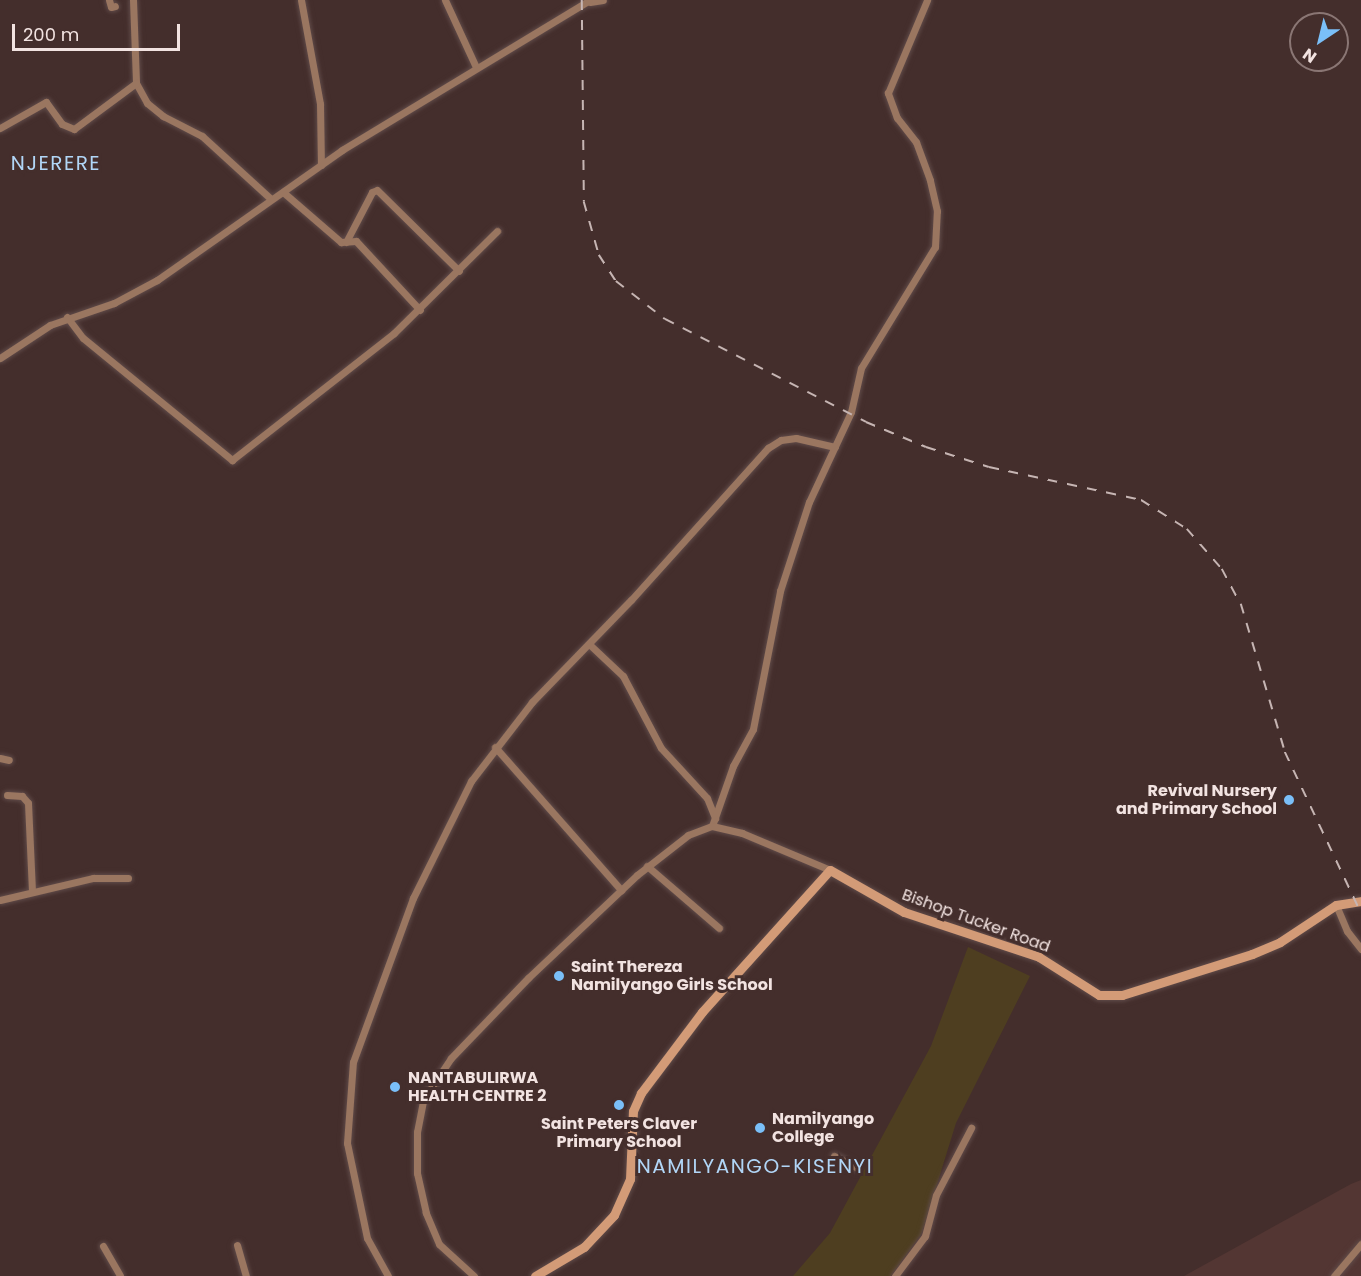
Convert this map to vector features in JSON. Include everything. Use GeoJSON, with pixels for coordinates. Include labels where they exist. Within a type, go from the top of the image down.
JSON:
{"type":"FeatureCollection","features":[{"type":"Feature","properties":{"kind":"main road","name":"Bishop Tucker Road"},"geometry":{"type":"LineString","coordinates":[[830,870],[904,912],[1039,957],[1099,995],[1122,994],[1252,954],[1280,942],[1336,905],[1361,901]]}},
{"type":"Feature","properties":{"kind":"main road"},"geometry":{"type":"LineString","coordinates":[[535,1276],[584,1247],[614,1215],[630,1179],[633,1111],[641,1093],[702,1012],[830,870]]}},
{"type":"Feature","properties":{"kind":"street"},"geometry":{"type":"LineString","coordinates":[[133,0],[136,83],[150,106],[202,136],[271,199]]}},
{"type":"Feature","properties":{"kind":"street"},"geometry":{"type":"LineString","coordinates":[[302,0],[320,104],[321,165]]}},
{"type":"Feature","properties":{"kind":"street"},"geometry":{"type":"LineString","coordinates":[[445,0],[476,68]]}},
{"type":"Feature","properties":{"kind":"street"},"geometry":{"type":"LineString","coordinates":[[0,358],[22,341],[68,317],[114,303],[157,280],[321,165],[476,68],[590,1],[603,0]]}},
{"type":"Feature","properties":{"kind":"street"},"geometry":{"type":"LineString","coordinates":[[712,826],[734,766],[753,729],[780,591],[809,502],[850,412],[861,368],[935,247],[937,211],[930,180],[916,142],[897,118],[888,93],[927,0]]}},
{"type":"Feature","properties":{"kind":"street"},"geometry":{"type":"LineString","coordinates":[[0,128],[46,102],[62,124],[74,129],[136,83]]}},
{"type":"Feature","properties":{"kind":"street"},"geometry":{"type":"LineString","coordinates":[[345,242],[372,192],[377,190],[459,271]]}},
{"type":"Feature","properties":{"kind":"street"},"geometry":{"type":"LineString","coordinates":[[283,192],[297,207],[345,242],[356,241],[420,310]]}},
{"type":"Feature","properties":{"kind":"street"},"geometry":{"type":"LineString","coordinates":[[68,317],[83,338],[232,460],[265,431],[330,387],[420,310],[497,231]]}},
{"type":"Feature","properties":{"kind":"street"},"geometry":{"type":"LineString","coordinates":[[388,1276],[367,1238],[347,1143],[353,1062],[414,898],[471,781],[532,702],[589,644],[768,448],[796,438],[835,447]]}},
{"type":"Feature","properties":{"kind":"street"},"geometry":{"type":"LineString","coordinates":[[589,644],[623,676],[662,748],[707,798],[715,818]]}},
{"type":"Feature","properties":{"kind":"street"},"geometry":{"type":"LineString","coordinates":[[495,747],[621,890]]}},
{"type":"Feature","properties":{"kind":"street"},"geometry":{"type":"LineString","coordinates":[[0,758],[9,760]]}},
{"type":"Feature","properties":{"kind":"street"},"geometry":{"type":"LineString","coordinates":[[7,795],[22,796],[28,803],[33,891]]}},
{"type":"Feature","properties":{"kind":"street"},"geometry":{"type":"LineString","coordinates":[[474,1276],[439,1244],[426,1213],[417,1173],[417,1132],[423,1100],[451,1058],[646,866],[688,835],[712,826],[756,837],[830,870]]}},
{"type":"Feature","properties":{"kind":"street"},"geometry":{"type":"LineString","coordinates":[[646,866],[719,928]]}},
{"type":"Feature","properties":{"kind":"street"},"geometry":{"type":"LineString","coordinates":[[0,900],[93,878],[128,878]]}},
{"type":"Feature","properties":{"kind":"street"},"geometry":{"type":"LineString","coordinates":[[1336,905],[1347,931],[1361,949]]}},
{"type":"Feature","properties":{"kind":"street"},"geometry":{"type":"LineString","coordinates":[[895,1276],[925,1236],[936,1195],[971,1128]]}},
{"type":"Feature","properties":{"kind":"street"},"geometry":{"type":"LineString","coordinates":[[834,1156],[856,1167]]}},
{"type":"Feature","properties":{"kind":"street"},"geometry":{"type":"LineString","coordinates":[[1334,1276],[1361,1244]]}},
{"type":"Feature","properties":{"kind":"street"},"geometry":{"type":"LineString","coordinates":[[237,1245],[246,1276]]}},
{"type":"Feature","properties":{"kind":"street"},"geometry":{"type":"LineString","coordinates":[[103,1246],[120,1276]]}},
{"type":"Feature","properties":{"kind":"shaded area"},"geometry":{"type":"Polygon","coordinates":[[[968,947],[1030,976],[956,1123],[922,1233],[891,1276],[793,1276],[830,1233],[931,1046],[968,947]]]}},
{"type":"Feature","properties":{"kind":"shaded area"},"geometry":{"type":"Polygon","coordinates":[[[1361,1180],[1361,1276],[1184,1276],[1351,1184],[1361,1180]]]}},
{"type":"Feature","properties":{"kind":"railway"},"geometry":{"type":"LineString","coordinates":[[582,0],[584,202],[599,255],[616,281],[665,319],[866,422],[926,447],[989,467],[1141,500],[1187,529],[1222,569],[1241,604],[1285,752],[1361,913]]}},
{"type":"Feature","properties":{"kind":"place","name":"Revival Nursery and Primary School"},"geometry":{"type":"Point","coordinates":[1289,800]}},
{"type":"Feature","properties":{"kind":"place","name":"Saint Thereza Namilyango Girls School"},"geometry":{"type":"Point","coordinates":[559,976]}},
{"type":"Feature","properties":{"kind":"place","name":"NANTABULIRWA HEALTH CENTRE 2"},"geometry":{"type":"Point","coordinates":[395,1087]}},
{"type":"Feature","properties":{"kind":"place","name":"Saint Peters Claver Primary School"},"geometry":{"type":"Point","coordinates":[619,1105]}},
{"type":"Feature","properties":{"kind":"place","name":"Namilyango College"},"geometry":{"type":"Point","coordinates":[760,1128]}},
{"type":"Feature","properties":{"kind":"district","name":"NJERERE"},"geometry":{"type":"Point","coordinates":[56,163]}},
{"type":"Feature","properties":{"kind":"district","name":"NAMILYANGO-KISENYI"},"geometry":{"type":"Point","coordinates":[755,1166]}}]}
